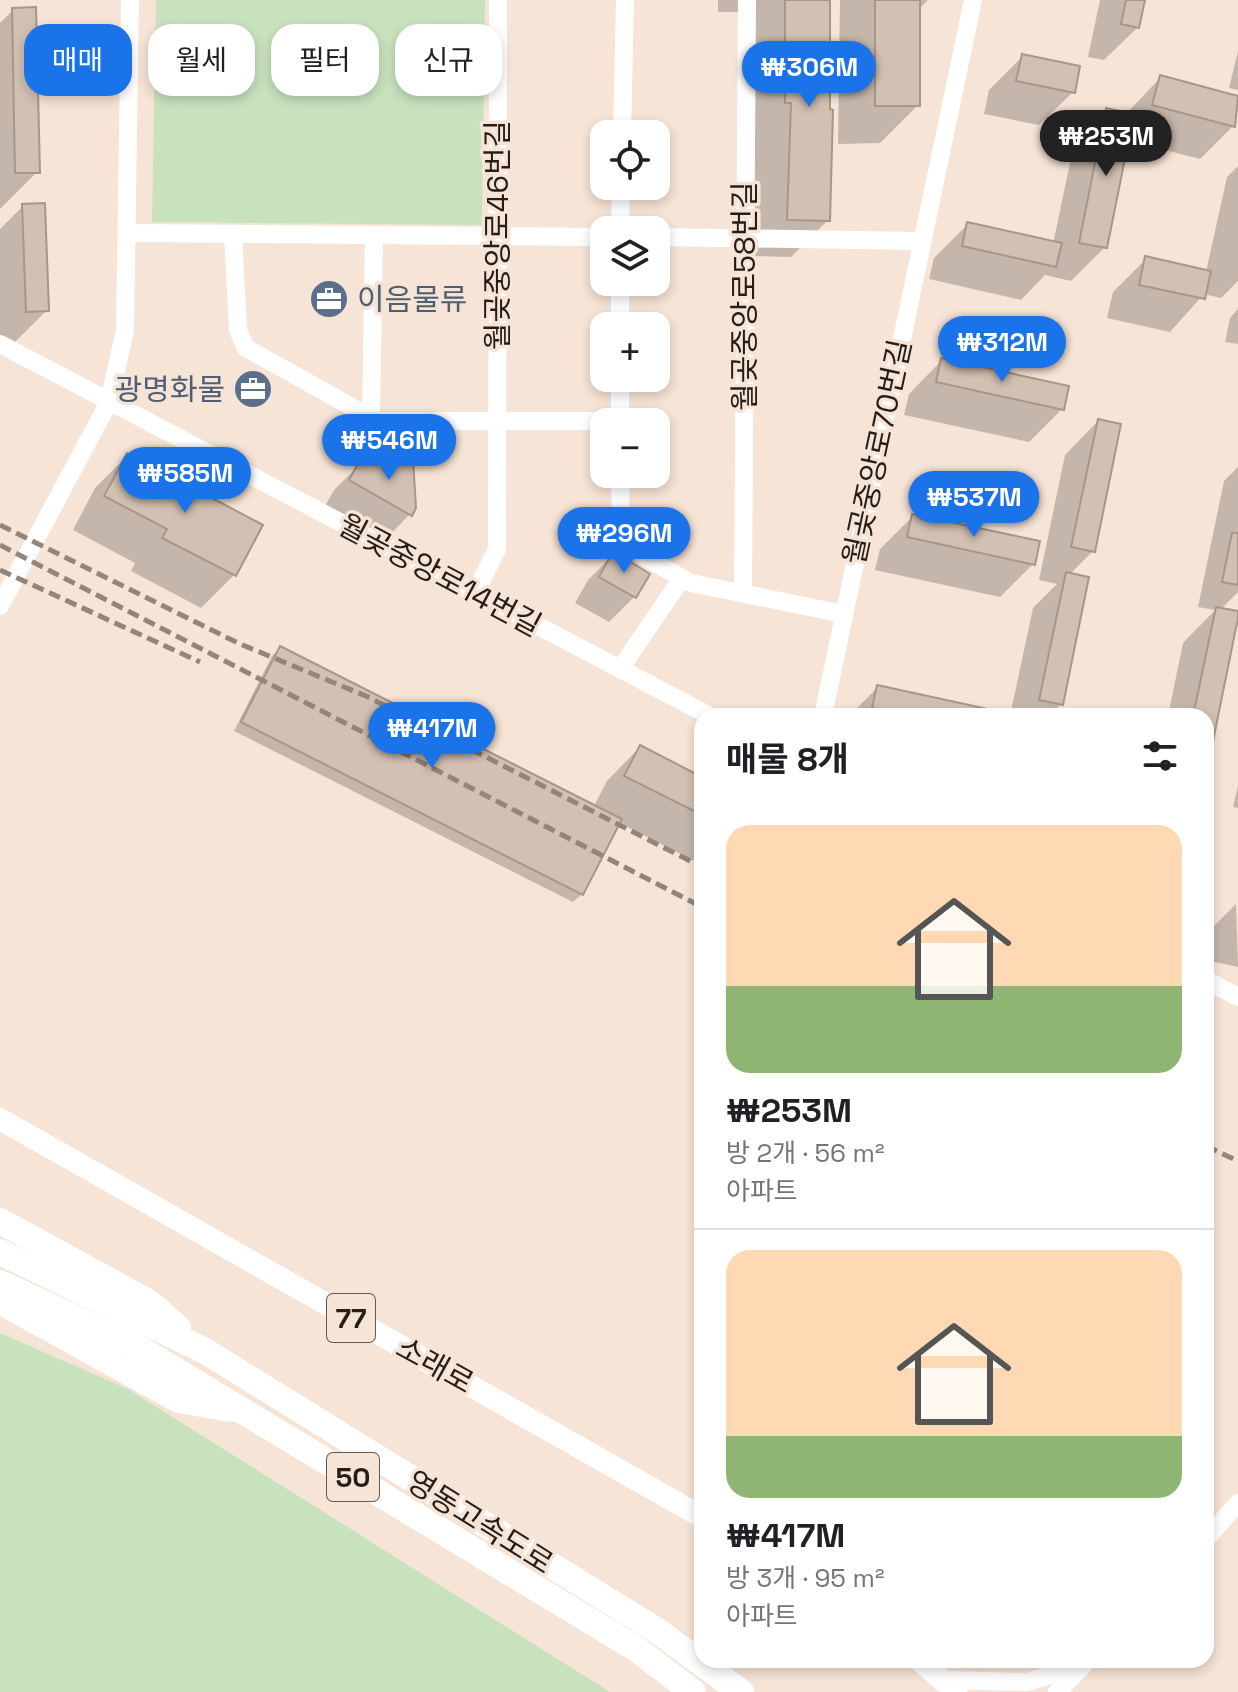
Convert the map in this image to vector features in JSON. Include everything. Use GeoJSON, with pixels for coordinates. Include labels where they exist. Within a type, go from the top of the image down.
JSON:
{"type":"FeatureCollection","features":[{"type":"Feature","properties":{"kind":"highway"},"geometry":{"type":"LineString","coordinates":[[0,1221],[150,1303],[205,1351]]}},
{"type":"Feature","properties":{"kind":"highway","name":"영동고속도로"},"geometry":{"type":"LineString","coordinates":[[0,1252],[205,1351],[656,1630],[694,1658]]}},
{"type":"Feature","properties":{"kind":"highway","name":"영동고속도로"},"geometry":{"type":"LineString","coordinates":[[0,1283],[132,1344],[635,1648],[693,1692]]}},
{"type":"Feature","properties":{"kind":"highway"},"geometry":{"type":"LineString","coordinates":[[0,1302],[61,1332],[179,1400],[243,1411]]}},
{"type":"Feature","properties":{"kind":"highway","name":"영동고속도로"},"geometry":{"type":"LineString","coordinates":[[708,1668],[741,1692]]}},
{"type":"Feature","properties":{"kind":"main road","name":"소래로"},"geometry":{"type":"LineString","coordinates":[[0,1119],[694,1512]]}},
{"type":"Feature","properties":{"kind":"main road"},"geometry":{"type":"LineString","coordinates":[[928,1668],[949,1686]]}},
{"type":"Feature","properties":{"kind":"street"},"geometry":{"type":"LineString","coordinates":[[0,606],[109,402],[125,330],[130,0]]}},
{"type":"Feature","properties":{"kind":"street","name":"월곶중앙로46번길"},"geometry":{"type":"LineString","coordinates":[[475,593],[497,549],[498,0]]}},
{"type":"Feature","properties":{"kind":"street"},"geometry":{"type":"LineString","coordinates":[[622,120],[625,0]]}},
{"type":"Feature","properties":{"kind":"street","name":"월곶중앙로58번길"},"geometry":{"type":"LineString","coordinates":[[743,592],[747,0]]}},
{"type":"Feature","properties":{"kind":"street","name":"월곶중앙로70번길"},"geometry":{"type":"LineString","coordinates":[[825,708],[920,241],[973,0]]}},
{"type":"Feature","properties":{"kind":"street"},"geometry":{"type":"LineString","coordinates":[[127,233],[590,237]]}},
{"type":"Feature","properties":{"kind":"street"},"geometry":{"type":"LineString","coordinates":[[233,234],[238,330],[246,348],[371,418],[377,421],[590,422]]}},
{"type":"Feature","properties":{"kind":"street"},"geometry":{"type":"LineString","coordinates":[[371,418],[374,235]]}},
{"type":"Feature","properties":{"kind":"street"},"geometry":{"type":"LineString","coordinates":[[670,237],[920,241]]}},
{"type":"Feature","properties":{"kind":"street","name":"월곶중앙로14번길"},"geometry":{"type":"LineString","coordinates":[[0,344],[695,708]]}},
{"type":"Feature","properties":{"kind":"street"},"geometry":{"type":"LineString","coordinates":[[620,488],[621,536],[646,558],[691,583],[844,614]]}},
{"type":"Feature","properties":{"kind":"street"},"geometry":{"type":"LineString","coordinates":[[620,669],[682,578]]}},
{"type":"Feature","properties":{"kind":"street"},"geometry":{"type":"LineString","coordinates":[[1214,984],[1238,997]]}},
{"type":"Feature","properties":{"kind":"street"},"geometry":{"type":"LineString","coordinates":[[1214,1530],[1238,1503]]}},
{"type":"Feature","properties":{"kind":"street"},"geometry":{"type":"LineString","coordinates":[[949,1686],[1027,1682],[1076,1668]]}},
{"type":"Feature","properties":{"kind":"street"},"geometry":{"type":"LineString","coordinates":[[1057,1692],[1081,1668]]}},
{"type":"Feature","properties":{"kind":"street"},"geometry":{"type":"LineString","coordinates":[[1065,1692],[1082,1668]]}},
{"type":"Feature","properties":{"kind":"green space"},"geometry":{"type":"Polygon","coordinates":[[[156,0],[485,0],[485,24],[395,24],[395,96],[484,96],[482,225],[152,222],[154,96],[255,96],[255,24],[156,24],[156,0]]]}},
{"type":"Feature","properties":{"kind":"green space"},"geometry":{"type":"Polygon","coordinates":[[[0,1333],[128,1389],[610,1692],[0,1692],[0,1333]]]}},
{"type":"Feature","properties":{"kind":"building"},"geometry":{"type":"Polygon","coordinates":[[[785,0],[830,0],[830,109],[833,110],[830,221],[787,220],[791,103],[785,103],[785,0]]]}},
{"type":"Feature","properties":{"kind":"building"},"geometry":{"type":"Polygon","coordinates":[[[875,0],[920,0],[920,106],[875,106],[875,0]]]}},
{"type":"Feature","properties":{"kind":"building"},"geometry":{"type":"Polygon","coordinates":[[[1126,0],[1145,0],[1139,28],[1121,24],[1126,0]]]}},
{"type":"Feature","properties":{"kind":"building"},"geometry":{"type":"Polygon","coordinates":[[[36,7],[36,24],[24,24],[24,96],[38,96],[40,173],[15,173],[12,8],[36,7]]]}},
{"type":"Feature","properties":{"kind":"building"},"geometry":{"type":"Polygon","coordinates":[[[1022,54],[1080,66],[1075,93],[1016,81],[1022,54]]]}},
{"type":"Feature","properties":{"kind":"building"},"geometry":{"type":"Polygon","coordinates":[[[1160,75],[1238,96],[1235,127],[1152,105],[1160,75]]]}},
{"type":"Feature","properties":{"kind":"building"},"geometry":{"type":"Polygon","coordinates":[[[1106,108],[1134,114],[1107,248],[1079,243],[1106,108]]]}},
{"type":"Feature","properties":{"kind":"building"},"geometry":{"type":"Polygon","coordinates":[[[45,203],[49,311],[26,312],[22,204],[45,203]]]}},
{"type":"Feature","properties":{"kind":"building"},"geometry":{"type":"Polygon","coordinates":[[[967,222],[1062,243],[1056,267],[962,246],[967,222]]]}},
{"type":"Feature","properties":{"kind":"building"},"geometry":{"type":"Polygon","coordinates":[[[1145,256],[1211,271],[1205,299],[1139,285],[1145,256]]]}},
{"type":"Feature","properties":{"kind":"building"},"geometry":{"type":"Polygon","coordinates":[[[941,358],[1069,386],[1064,410],[936,382],[941,358]]]}},
{"type":"Feature","properties":{"kind":"building"},"geometry":{"type":"Polygon","coordinates":[[[1098,419],[1121,424],[1095,552],[1071,547],[1098,419]]]}},
{"type":"Feature","properties":{"kind":"building"},"geometry":{"type":"Polygon","coordinates":[[[127,453],[263,525],[236,576],[162,538],[167,529],[104,496],[127,453]]]}},
{"type":"Feature","properties":{"kind":"building"},"geometry":{"type":"Polygon","coordinates":[[[413,459],[416,508],[412,516],[349,480],[359,462],[413,459]]]}},
{"type":"Feature","properties":{"kind":"building"},"geometry":{"type":"Polygon","coordinates":[[[912,514],[1040,541],[1035,565],[907,537],[912,514]]]}},
{"type":"Feature","properties":{"kind":"building"},"geometry":{"type":"Polygon","coordinates":[[[1232,533],[1238,533],[1238,585],[1222,582],[1232,533]]]}},
{"type":"Feature","properties":{"kind":"building"},"geometry":{"type":"Polygon","coordinates":[[[613,551],[650,574],[636,598],[599,577],[613,551]]]}},
{"type":"Feature","properties":{"kind":"building"},"geometry":{"type":"Polygon","coordinates":[[[1066,572],[1089,577],[1063,705],[1039,700],[1066,572]]]}},
{"type":"Feature","properties":{"kind":"building"},"geometry":{"type":"Polygon","coordinates":[[[1216,607],[1238,611],[1214,736],[1214,708],[1195,708],[1216,607]]]}},
{"type":"Feature","properties":{"kind":"building"},"geometry":{"type":"Polygon","coordinates":[[[280,646],[622,819],[583,895],[241,722],[280,646]]]}},
{"type":"Feature","properties":{"kind":"building"},"geometry":{"type":"Polygon","coordinates":[[[877,685],[983,708],[872,708],[877,685]]]}},
{"type":"Feature","properties":{"kind":"building"},"geometry":{"type":"Polygon","coordinates":[[[640,745],[694,773],[694,811],[624,776],[640,745]]]}},
{"type":"Feature","properties":{"kind":"railway"},"geometry":{"type":"LineString","coordinates":[[0,525],[240,644],[366,696],[694,863]]}},
{"type":"Feature","properties":{"kind":"railway"},"geometry":{"type":"LineString","coordinates":[[0,545],[694,903]]}},
{"type":"Feature","properties":{"kind":"railway"},"geometry":{"type":"LineString","coordinates":[[0,570],[200,662]]}},
{"type":"Feature","properties":{"kind":"railway"},"geometry":{"type":"LineString","coordinates":[[1214,1150],[1238,1161]]}},
{"type":"Feature","properties":{"kind":"place","name":"이음물류"},"geometry":{"type":"Point","coordinates":[329,299]}},
{"type":"Feature","properties":{"kind":"place","name":"광명화물"},"geometry":{"type":"Point","coordinates":[253,389]}}]}
